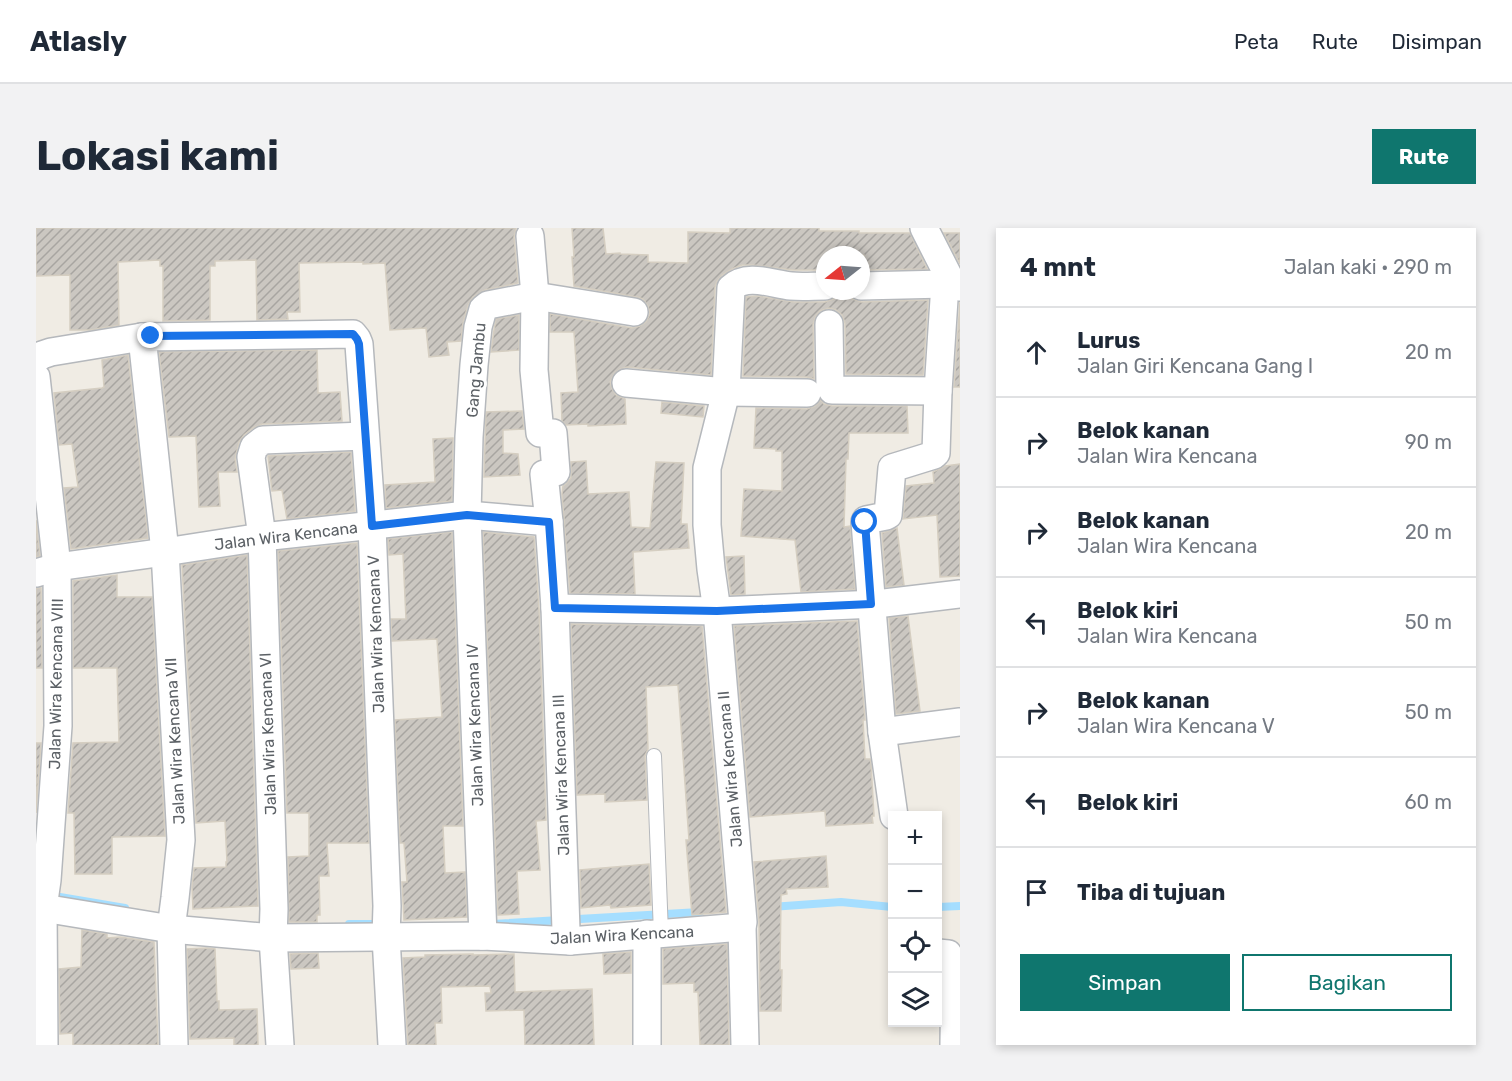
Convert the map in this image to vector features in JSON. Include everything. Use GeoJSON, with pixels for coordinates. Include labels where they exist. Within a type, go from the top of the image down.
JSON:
{"type":"FeatureCollection","features":[{"type":"Feature","properties":{"kind":"street"},"geometry":{"type":"LineString","coordinates":[[893,811],[882,732],[865,522],[888,515],[892,468],[936,453],[938,391],[953,285],[924,228]]}},
{"type":"Feature","properties":{"kind":"street"},"geometry":{"type":"LineString","coordinates":[[530,236],[535,296],[534,370],[540,433],[553,432],[556,472],[544,474],[555,608],[717,611],[871,604],[960,594]]}},
{"type":"Feature","properties":{"kind":"street","name":"Jalan Wira Kencana II"},"geometry":{"type":"LineString","coordinates":[[745,1045],[742,915],[717,611],[707,525],[707,468],[726,392],[731,288],[737,282],[751,280],[793,286],[816,286]]}},
{"type":"Feature","properties":{"kind":"street"},"geometry":{"type":"LineString","coordinates":[[870,286],[953,285]]}},
{"type":"Feature","properties":{"kind":"street","name":"Gang Jambu"},"geometry":{"type":"LineString","coordinates":[[467,515],[474,365],[478,327],[483,309],[488,305],[535,296],[634,312]]}},
{"type":"Feature","properties":{"kind":"street"},"geometry":{"type":"LineString","coordinates":[[829,324],[830,386],[832,390],[938,391]]}},
{"type":"Feature","properties":{"kind":"street","name":"Jalan Wira Kencana V"},"geometry":{"type":"LineString","coordinates":[[142,337],[353,334],[359,344],[372,526],[392,1045]]}},
{"type":"Feature","properties":{"kind":"street"},"geometry":{"type":"LineString","coordinates":[[36,359],[51,352],[142,337]]}},
{"type":"Feature","properties":{"kind":"street","name":"Jalan Wira Kencana VII"},"geometry":{"type":"LineString","coordinates":[[142,337],[165,552],[181,840],[173,917],[174,1045]]}},
{"type":"Feature","properties":{"kind":"street","name":"Jalan Wira Kencana VIII"},"geometry":{"type":"LineString","coordinates":[[36,377],[46,570],[58,726],[43,899],[44,1045]]}},
{"type":"Feature","properties":{"kind":"street"},"geometry":{"type":"LineString","coordinates":[[626,382],[726,392],[807,393]]}},
{"type":"Feature","properties":{"kind":"street","name":"Jalan Wira Kencana VI"},"geometry":{"type":"LineString","coordinates":[[280,1045],[262,537],[251,457],[254,447],[263,440],[364,436]]}},
{"type":"Feature","properties":{"kind":"street","name":"Jalan Wira Kencana"},"geometry":{"type":"LineString","coordinates":[[46,570],[262,537],[467,515],[549,522]]}},
{"type":"Feature","properties":{"kind":"street","name":"Jalan Wira Kencana IV"},"geometry":{"type":"LineString","coordinates":[[467,515],[483,926]]}},
{"type":"Feature","properties":{"kind":"street","name":"Jalan Wira Kencana III"},"geometry":{"type":"LineString","coordinates":[[555,608],[567,925]]}},
{"type":"Feature","properties":{"kind":"street"},"geometry":{"type":"LineString","coordinates":[[882,732],[960,722]]}},
{"type":"Feature","properties":{"kind":"street","name":"Jalan Wira Kencana"},"geometry":{"type":"LineString","coordinates":[[43,899],[173,917],[274,926],[657,923],[742,915]]}},
{"type":"Feature","properties":{"kind":"street"},"geometry":{"type":"LineString","coordinates":[[646,1045],[657,923]]}},
{"type":"Feature","properties":{"kind":"street"},"geometry":{"type":"LineString","coordinates":[[942,953],[948,954],[955,967],[954,1045]]}},
{"type":"Feature","properties":{"kind":"lane"},"geometry":{"type":"LineString","coordinates":[[654,756],[657,923]]}},
{"type":"Feature","properties":{"kind":"building"},"geometry":{"type":"Polygon","coordinates":[[[36,228],[516,228],[514,237],[518,283],[485,290],[473,297],[463,323],[461,341],[447,342],[449,355],[429,357],[426,328],[390,330],[385,263],[299,263],[300,312],[287,312],[288,319],[257,320],[256,260],[215,261],[215,266],[210,266],[210,320],[163,321],[163,266],[160,266],[160,260],[118,262],[119,325],[90,330],[70,330],[70,275],[36,276],[36,228]]]}},
{"type":"Feature","properties":{"kind":"building"},"geometry":{"type":"Polygon","coordinates":[[[572,228],[603,228],[606,254],[648,255],[648,262],[688,263],[688,232],[730,233],[730,228],[819,228],[819,231],[910,233],[927,269],[870,270],[870,246],[816,246],[816,270],[793,270],[753,265],[742,265],[732,269],[722,275],[715,287],[711,375],[627,367],[620,369],[610,382],[616,395],[625,399],[626,424],[588,426],[588,424],[566,425],[562,421],[561,393],[578,392],[574,332],[550,332],[550,314],[632,328],[646,322],[650,314],[643,299],[574,286],[572,257],[574,257],[572,228]]]}},
{"type":"Feature","properties":{"kind":"building"},"geometry":{"type":"Polygon","coordinates":[[[944,233],[960,233],[960,264],[944,233]]]}},
{"type":"Feature","properties":{"kind":"building"},"geometry":{"type":"Polygon","coordinates":[[[758,296],[794,302],[830,300],[861,302],[928,300],[923,375],[846,374],[845,323],[842,315],[829,308],[820,311],[813,324],[814,379],[743,376],[746,297],[758,296]]]}},
{"type":"Feature","properties":{"kind":"building"},"geometry":{"type":"Polygon","coordinates":[[[960,302],[960,387],[954,387],[960,302]]]}},
{"type":"Feature","properties":{"kind":"building"},"geometry":{"type":"Polygon","coordinates":[[[519,315],[519,350],[491,352],[496,319],[519,315]]]}},
{"type":"Feature","properties":{"kind":"building"},"geometry":{"type":"Polygon","coordinates":[[[317,350],[318,393],[340,392],[342,421],[262,424],[253,428],[239,442],[235,459],[237,472],[218,472],[220,506],[199,507],[196,436],[169,437],[159,352],[317,350]]]}},
{"type":"Feature","properties":{"kind":"building"},"geometry":{"type":"Polygon","coordinates":[[[128,355],[148,538],[71,549],[64,488],[78,487],[72,444],[59,445],[54,393],[104,387],[102,360],[128,355]]]}},
{"type":"Feature","properties":{"kind":"building"},"geometry":{"type":"Polygon","coordinates":[[[821,400],[824,404],[832,406],[907,406],[908,433],[849,433],[844,527],[850,526],[855,589],[801,592],[795,540],[741,536],[744,489],[782,491],[782,451],[754,448],[756,408],[807,409],[815,406],[821,400]]]}},
{"type":"Feature","properties":{"kind":"building"},"geometry":{"type":"Polygon","coordinates":[[[662,402],[704,406],[703,417],[661,413],[662,402]]]}},
{"type":"Feature","properties":{"kind":"building"},"geometry":{"type":"Polygon","coordinates":[[[522,411],[524,429],[503,430],[503,453],[518,454],[520,475],[484,477],[486,412],[522,411]]]}},
{"type":"Feature","properties":{"kind":"building"},"geometry":{"type":"Polygon","coordinates":[[[453,438],[452,501],[386,508],[385,485],[435,482],[433,439],[453,438]]]}},
{"type":"Feature","properties":{"kind":"building"},"geometry":{"type":"Polygon","coordinates":[[[351,452],[355,511],[287,519],[282,490],[272,491],[268,456],[351,452]]]}},
{"type":"Feature","properties":{"kind":"building"},"geometry":{"type":"Polygon","coordinates":[[[586,461],[588,494],[629,492],[631,527],[650,528],[656,462],[684,463],[681,524],[687,524],[689,548],[633,552],[635,594],[570,593],[562,494],[563,486],[571,478],[571,462],[586,461]]]}},
{"type":"Feature","properties":{"kind":"building"},"geometry":{"type":"Polygon","coordinates":[[[960,464],[960,576],[940,577],[937,515],[903,519],[906,486],[934,483],[933,472],[945,466],[960,464]]]}},
{"type":"Feature","properties":{"kind":"building"},"geometry":{"type":"Polygon","coordinates":[[[36,520],[40,556],[36,557],[36,520]]]}},
{"type":"Feature","properties":{"kind":"building"},"geometry":{"type":"Polygon","coordinates":[[[897,528],[904,585],[886,587],[882,533],[897,528]]]}},
{"type":"Feature","properties":{"kind":"building"},"geometry":{"type":"Polygon","coordinates":[[[452,532],[463,826],[443,826],[445,873],[465,872],[467,917],[404,920],[402,882],[407,882],[404,843],[400,843],[395,720],[442,717],[437,639],[392,641],[391,619],[406,619],[403,554],[389,555],[388,539],[452,532]]]}},
{"type":"Feature","properties":{"kind":"building"},"geometry":{"type":"Polygon","coordinates":[[[483,532],[534,537],[539,609],[546,820],[536,821],[540,870],[517,871],[519,914],[498,915],[483,532]]]}},
{"type":"Feature","properties":{"kind":"building"},"geometry":{"type":"Polygon","coordinates":[[[357,543],[369,843],[327,843],[329,876],[319,876],[320,915],[317,915],[317,922],[289,922],[288,857],[309,856],[309,813],[287,813],[278,551],[357,543]]]}},
{"type":"Feature","properties":{"kind":"building"},"geometry":{"type":"Polygon","coordinates":[[[247,555],[258,906],[193,909],[194,868],[226,867],[227,862],[225,821],[196,823],[182,565],[247,555]]]}},
{"type":"Feature","properties":{"kind":"building"},"geometry":{"type":"Polygon","coordinates":[[[744,556],[745,594],[731,595],[726,557],[744,556]]]}},
{"type":"Feature","properties":{"kind":"building"},"geometry":{"type":"Polygon","coordinates":[[[117,575],[117,597],[152,597],[165,836],[112,837],[112,874],[75,874],[74,813],[68,813],[73,743],[119,742],[117,668],[73,668],[73,581],[117,575]]]}},
{"type":"Feature","properties":{"kind":"building"},"geometry":{"type":"Polygon","coordinates":[[[36,588],[41,588],[42,668],[36,668],[36,588]]]}},
{"type":"Feature","properties":{"kind":"building"},"geometry":{"type":"Polygon","coordinates":[[[908,616],[920,711],[896,714],[889,618],[908,616]]]}},
{"type":"Feature","properties":{"kind":"building"},"geometry":{"type":"Polygon","coordinates":[[[857,621],[865,720],[863,720],[865,759],[870,759],[871,764],[873,823],[826,826],[825,811],[750,817],[734,626],[857,621]]]}},
{"type":"Feature","properties":{"kind":"building"},"geometry":{"type":"Polygon","coordinates":[[[571,624],[702,626],[726,912],[692,915],[678,685],[646,687],[647,800],[605,802],[605,794],[577,795],[571,624]]]}},
{"type":"Feature","properties":{"kind":"building"},"geometry":{"type":"Polygon","coordinates":[[[36,743],[41,743],[36,813],[36,743]]]}},
{"type":"Feature","properties":{"kind":"building"},"geometry":{"type":"Polygon","coordinates":[[[826,856],[828,887],[786,889],[787,894],[781,895],[781,1011],[760,1011],[759,921],[754,862],[826,856]]]}},
{"type":"Feature","properties":{"kind":"building"},"geometry":{"type":"Polygon","coordinates":[[[649,864],[651,905],[581,908],[580,870],[649,864]]]}},
{"type":"Feature","properties":{"kind":"building"},"geometry":{"type":"Polygon","coordinates":[[[82,930],[107,934],[107,938],[120,937],[154,942],[158,1045],[73,1045],[73,1033],[60,1034],[59,969],[81,967],[82,930]]]}},
{"type":"Feature","properties":{"kind":"building"},"geometry":{"type":"Polygon","coordinates":[[[727,944],[729,1045],[700,1045],[698,992],[694,992],[694,983],[663,984],[663,949],[727,944]]]}},
{"type":"Feature","properties":{"kind":"building"},"geometry":{"type":"Polygon","coordinates":[[[187,949],[215,949],[219,1010],[257,1009],[258,1045],[234,1045],[234,1038],[190,1039],[187,949]]]}},
{"type":"Feature","properties":{"kind":"building"},"geometry":{"type":"Polygon","coordinates":[[[631,952],[631,973],[604,974],[603,954],[631,952]]]}},
{"type":"Feature","properties":{"kind":"building"},"geometry":{"type":"Polygon","coordinates":[[[318,953],[319,968],[291,969],[290,954],[318,953]]]}},
{"type":"Feature","properties":{"kind":"building"},"geometry":{"type":"Polygon","coordinates":[[[514,954],[515,992],[592,989],[594,1045],[525,1045],[524,1010],[486,1011],[485,993],[491,993],[490,986],[441,987],[442,1023],[435,1023],[436,1045],[408,1045],[403,958],[514,954]]]}},
{"type":"Feature","properties":{"kind":"waterway"},"geometry":{"type":"LineString","coordinates":[[60,897],[125,908]]}},
{"type":"Feature","properties":{"kind":"waterway"},"geometry":{"type":"LineString","coordinates":[[771,907],[841,902],[888,907]]}},
{"type":"Feature","properties":{"kind":"waterway"},"geometry":{"type":"LineString","coordinates":[[942,907],[960,906]]}},
{"type":"Feature","properties":{"kind":"waterway"},"geometry":{"type":"LineString","coordinates":[[493,924],[700,912]]}},
{"type":"Feature","properties":{"kind":"waterway"},"geometry":{"type":"LineString","coordinates":[[349,924],[376,924]]}},
{"type":"Feature","properties":{"kind":"route"},"geometry":{"type":"LineString","coordinates":[[151,336],[356,335],[359,344],[372,526],[467,515],[549,522],[555,608],[717,611],[871,604],[865,522]]}}]}
